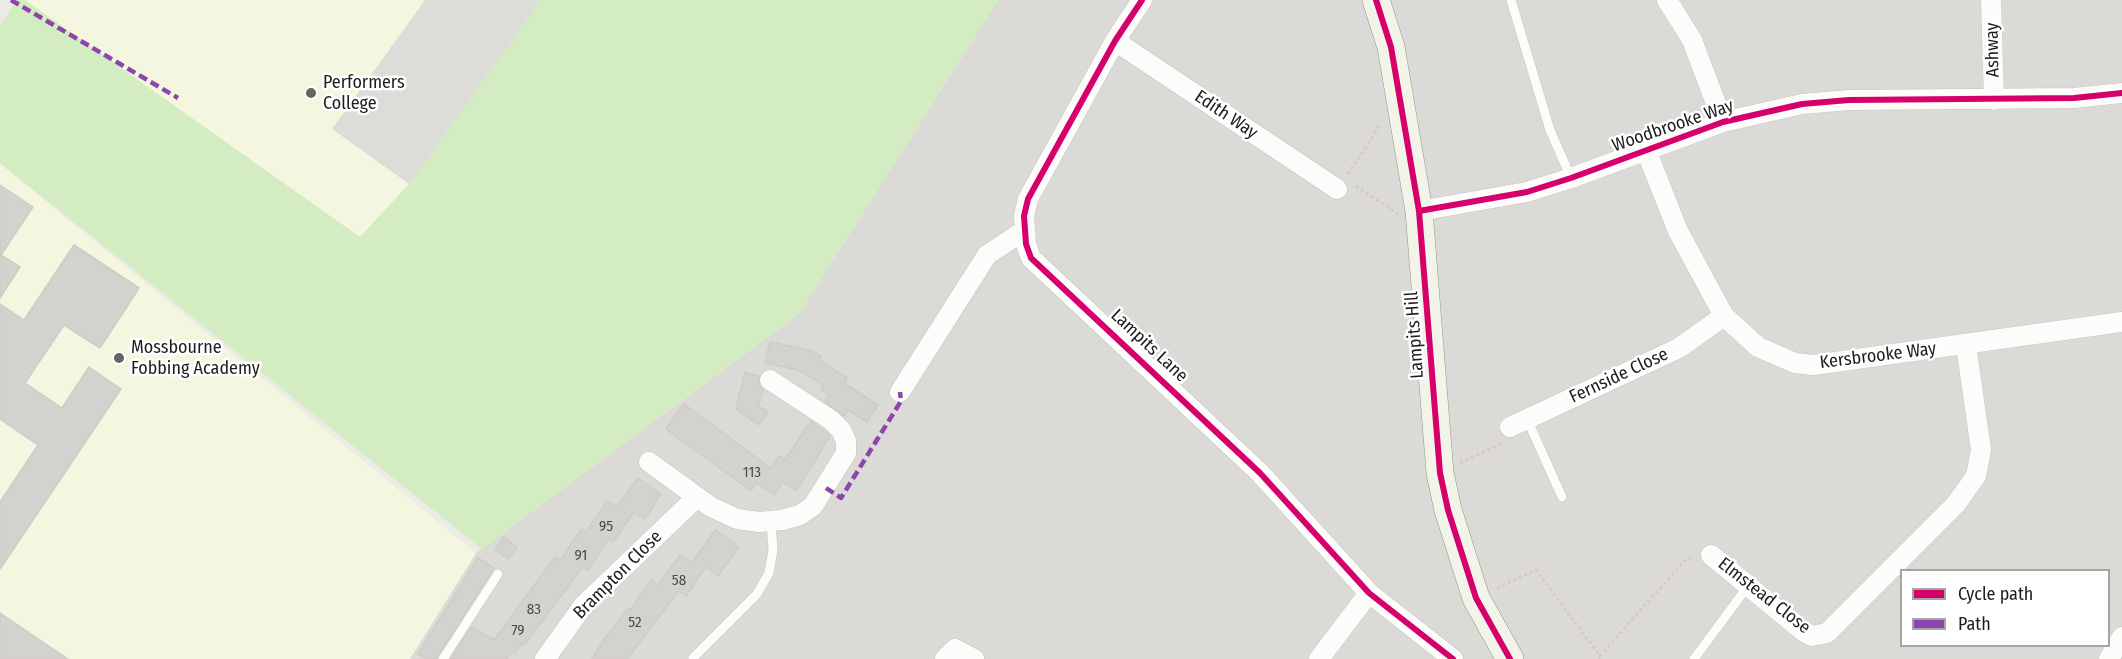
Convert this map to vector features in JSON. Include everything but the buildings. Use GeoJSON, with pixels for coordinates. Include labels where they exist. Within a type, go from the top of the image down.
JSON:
{"type":"FeatureCollection","features":[{"type":"Feature","properties":{"kind":"main road","name":"Lampits Hill"},"geometry":{"type":"LineString","coordinates":[[1376,0],[1391,47],[1419,211],[1440,473],[1458,548],[1476,598],[1510,659]]}},
{"type":"Feature","properties":{"kind":"street","name":"Lampits Lane"},"geometry":{"type":"LineString","coordinates":[[1142,0],[1115,41],[1028,199],[1024,216],[1031,258],[1260,473],[1369,593],[1453,659]]}},
{"type":"Feature","properties":{"kind":"street"},"geometry":{"type":"LineString","coordinates":[[1667,0],[1692,40],[1723,122]]}},
{"type":"Feature","properties":{"kind":"street","name":"Ashway"},"geometry":{"type":"LineString","coordinates":[[1992,0],[1994,100]]}},
{"type":"Feature","properties":{"kind":"street","name":"Edith Way"},"geometry":{"type":"LineString","coordinates":[[1115,41],[1337,189]]}},
{"type":"Feature","properties":{"kind":"street","name":"Woodbrooke Way"},"geometry":{"type":"LineString","coordinates":[[1419,211],[1527,192],[1723,122],[1802,104],[1849,99],[1994,100],[2122,93]]}},
{"type":"Feature","properties":{"kind":"street","name":"Kersbrooke Way"},"geometry":{"type":"LineString","coordinates":[[1646,150],[1678,231],[1724,316],[1758,347],[1795,363],[1814,365],[2122,322]]}},
{"type":"Feature","properties":{"kind":"street"},"geometry":{"type":"LineString","coordinates":[[900,392],[987,255],[1025,230]]}},
{"type":"Feature","properties":{"kind":"street","name":"Fernside Close"},"geometry":{"type":"LineString","coordinates":[[1518,423],[1679,348],[1724,316]]}},
{"type":"Feature","properties":{"kind":"street","name":"Elmstead Close"},"geometry":{"type":"LineString","coordinates":[[1712,555],[1803,631],[1820,636],[1827,633],[1956,504],[1976,476],[1981,450],[1966,345]]}},
{"type":"Feature","properties":{"kind":"street"},"geometry":{"type":"LineString","coordinates":[[649,462],[711,507],[737,519],[771,522],[800,514],[813,506],[846,453],[846,441],[841,430],[831,420],[770,380]]}},
{"type":"Feature","properties":{"kind":"street","name":"Brampton Close"},"geometry":{"type":"LineString","coordinates":[[544,659],[583,606],[697,497]]}},
{"type":"Feature","properties":{"kind":"street"},"geometry":{"type":"LineString","coordinates":[[1319,659],[1369,593]]}},
{"type":"Feature","properties":{"kind":"street"},"geometry":{"type":"LineString","coordinates":[[2109,659],[2122,637]]}},
{"type":"Feature","properties":{"kind":"street"},"geometry":{"type":"LineString","coordinates":[[950,654],[974,659]]}},
{"type":"Feature","properties":{"kind":"lane"},"geometry":{"type":"LineString","coordinates":[[1511,0],[1550,130],[1571,178]]}},
{"type":"Feature","properties":{"kind":"lane"},"geometry":{"type":"LineString","coordinates":[[1518,423],[1562,497]]}},
{"type":"Feature","properties":{"kind":"lane"},"geometry":{"type":"LineString","coordinates":[[693,658],[761,587],[769,573],[773,550],[771,522]]}},
{"type":"Feature","properties":{"kind":"lane"},"geometry":{"type":"LineString","coordinates":[[443,659],[498,574]]}},
{"type":"Feature","properties":{"kind":"lane"},"geometry":{"type":"LineString","coordinates":[[1694,659],[1749,586]]}},
{"type":"Feature","properties":{"kind":"path"},"geometry":{"type":"LineString","coordinates":[[1399,96],[1337,189],[1346,196],[1354,185],[1401,216],[1419,211]]}},
{"type":"Feature","properties":{"kind":"path"},"geometry":{"type":"LineString","coordinates":[[1440,473],[1509,440],[1518,423]]}},
{"type":"Feature","properties":{"kind":"path"},"geometry":{"type":"LineString","coordinates":[[1476,598],[1536,570],[1599,658],[1686,559],[1712,555]]}},
{"type":"Feature","properties":{"kind":"shaded area","name":"Performers College"},"geometry":{"type":"Polygon","coordinates":[[[18,0],[534,0],[409,184],[360,237],[18,0]]]}},
{"type":"Feature","properties":{"kind":"shaded area"},"geometry":{"type":"Polygon","coordinates":[[[425,0],[534,0],[539,3],[409,184],[332,129],[425,0]]]}},
{"type":"Feature","properties":{"kind":"shaded area"},"geometry":{"type":"Polygon","coordinates":[[[998,0],[2122,0],[2122,659],[410,659],[476,553],[799,314],[998,0]]]}},
{"type":"Feature","properties":{"kind":"shaded area","name":"Mossbourne Fobbing Academy"},"geometry":{"type":"Polygon","coordinates":[[[0,164],[476,553],[410,659],[0,659],[0,164]]]}},
{"type":"Feature","properties":{"kind":"green space"},"geometry":{"type":"Polygon","coordinates":[[[17,0],[25,0],[360,237],[409,184],[538,3],[534,0],[998,0],[799,314],[482,549],[0,163],[0,25],[17,0]]]}},
{"type":"Feature","properties":{"kind":"marked path"},"geometry":{"type":"LineString","coordinates":[[11,0],[178,98]]}},
{"type":"Feature","properties":{"kind":"marked path"},"geometry":{"type":"LineString","coordinates":[[826,488],[841,498],[901,401],[900,392]]}},
{"type":"Feature","properties":{"kind":"cycle path"},"geometry":{"type":"LineString","coordinates":[[1142,0],[1115,41],[1028,199],[1024,216],[1026,244],[1031,258],[1260,473],[1369,593],[1453,659]]}},
{"type":"Feature","properties":{"kind":"cycle path"},"geometry":{"type":"LineString","coordinates":[[1376,0],[1391,47],[1419,211],[1440,473],[1448,510],[1476,598],[1510,659]]}},
{"type":"Feature","properties":{"kind":"cycle path"},"geometry":{"type":"LineString","coordinates":[[1419,211],[1527,192],[1723,122],[1802,104],[1849,100],[2074,98],[2122,93]]}},
{"type":"Feature","properties":{"kind":"place","name":"Performers College"},"geometry":{"type":"Point","coordinates":[311,93]}},
{"type":"Feature","properties":{"kind":"place","name":"Mossbourne Fobbing Academy"},"geometry":{"type":"Point","coordinates":[119,358]}}]}
